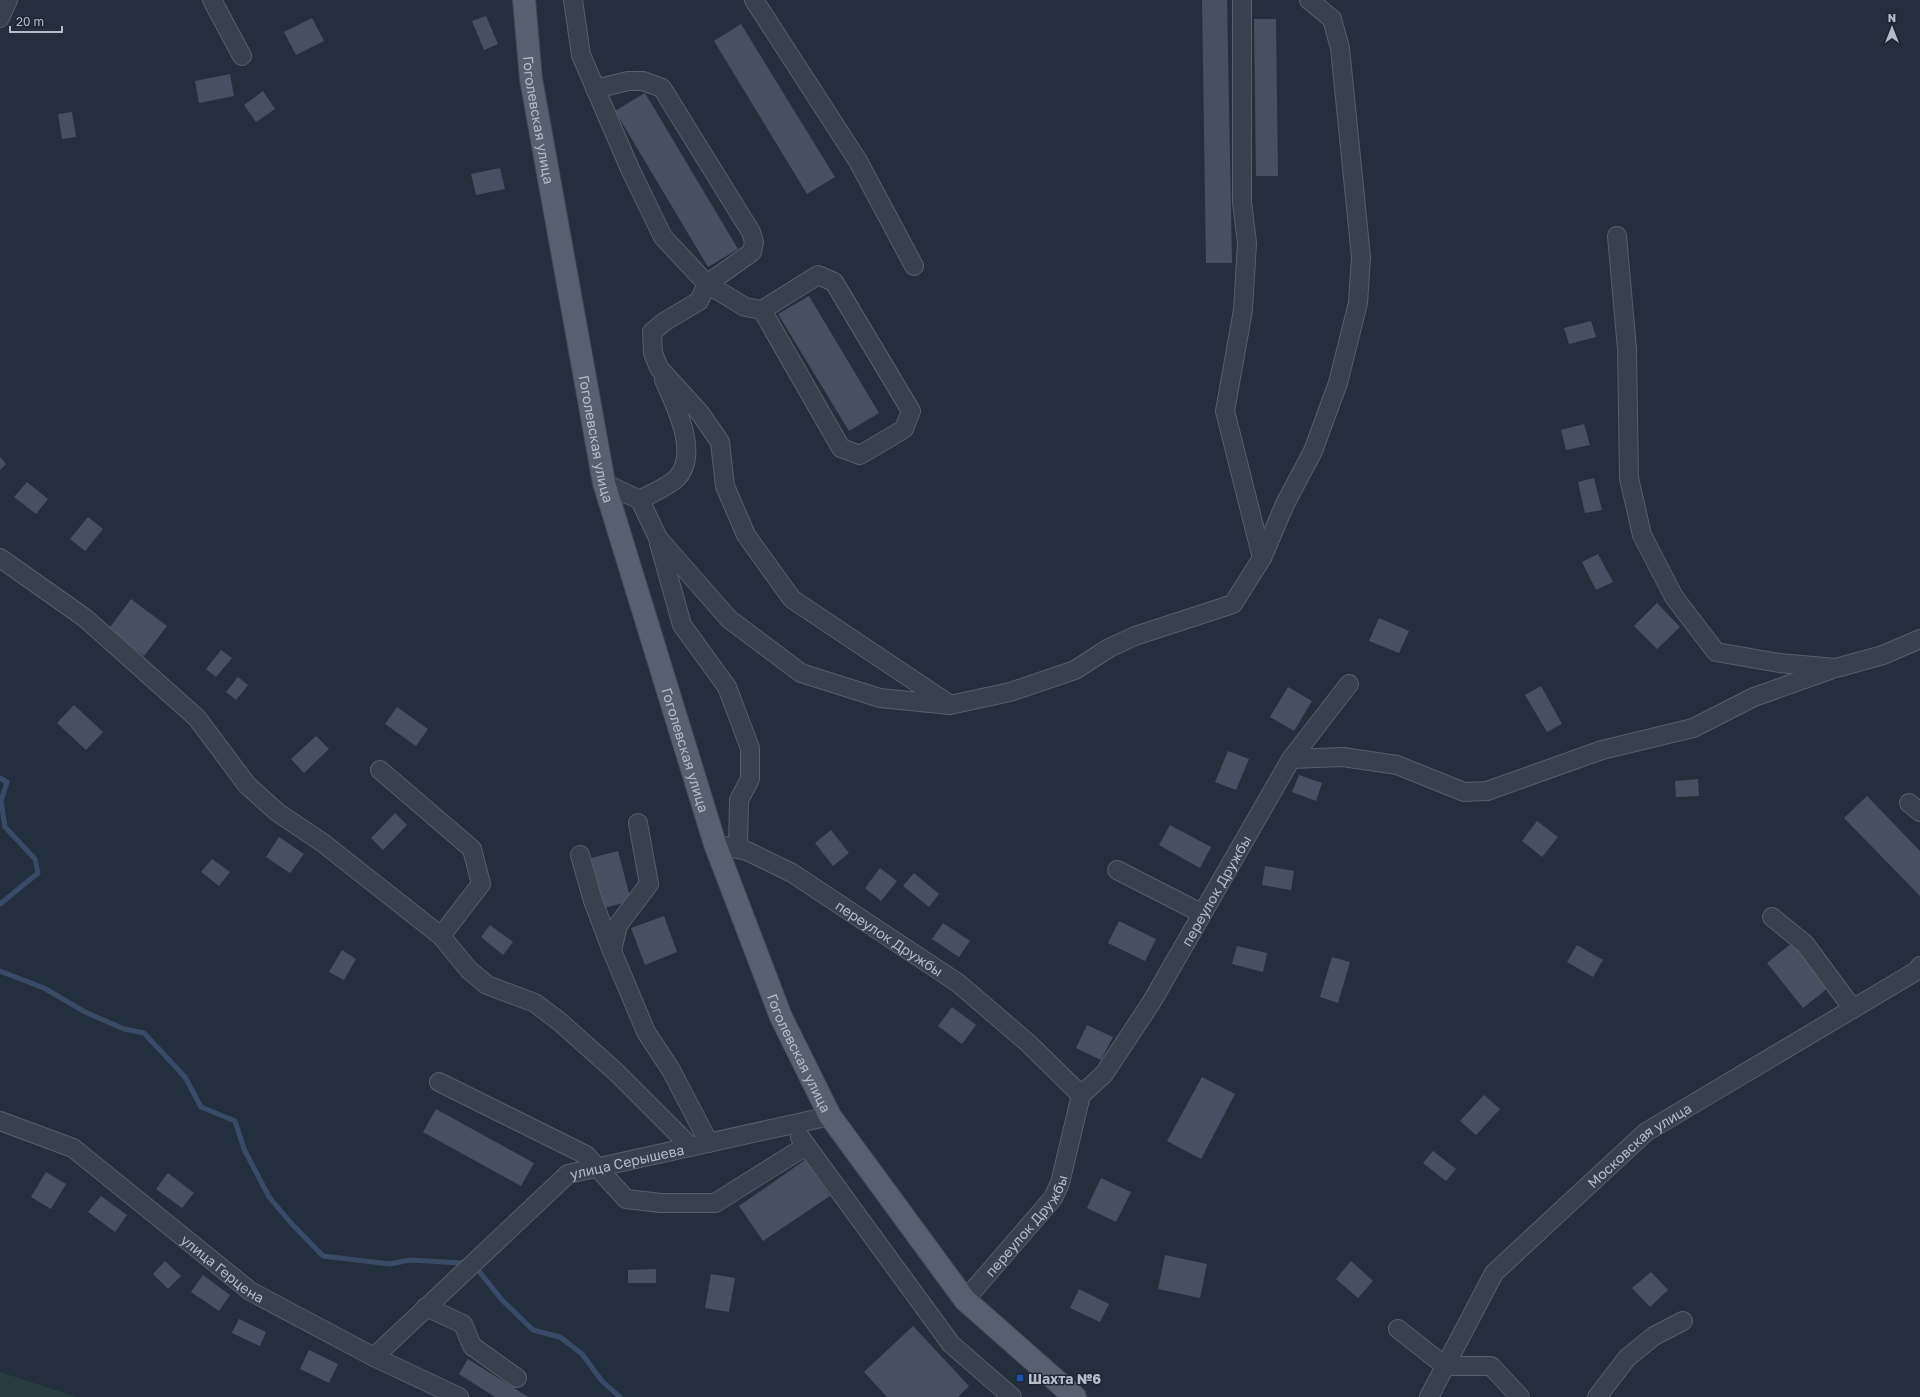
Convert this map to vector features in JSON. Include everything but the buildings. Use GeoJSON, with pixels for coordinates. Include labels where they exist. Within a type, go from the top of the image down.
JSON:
{"type":"FeatureCollection","features":[{"type":"Feature","properties":{"kind":"main road","name":"Гоголевская улица"},"geometry":{"type":"LineString","coordinates":[[524,0],[531,79],[604,483],[715,844],[781,1017],[830,1116],[965,1300],[1075,1397]]}},
{"type":"Feature","properties":{"kind":"street"},"geometry":{"type":"LineString","coordinates":[[0,18],[8,0]]}},
{"type":"Feature","properties":{"kind":"street"},"geometry":{"type":"LineString","coordinates":[[212,0],[242,56]]}},
{"type":"Feature","properties":{"kind":"street"},"geometry":{"type":"LineString","coordinates":[[573,0],[581,55],[630,169],[664,237],[707,284],[745,307],[762,310],[818,275],[834,282],[911,411],[904,429],[860,454],[841,448],[762,310]]}},
{"type":"Feature","properties":{"kind":"street"},"geometry":{"type":"LineString","coordinates":[[754,0],[858,161],[914,266]]}},
{"type":"Feature","properties":{"kind":"street"},"geometry":{"type":"LineString","coordinates":[[1242,0],[1242,202],[1247,243],[1243,310],[1225,411],[1262,558]]}},
{"type":"Feature","properties":{"kind":"street"},"geometry":{"type":"LineString","coordinates":[[658,538],[729,619],[801,673],[880,698],[950,705],[1010,692],[1075,670],[1109,648],[1135,636],[1233,604],[1262,558],[1286,504],[1313,451],[1338,383],[1358,303],[1361,257],[1340,48],[1332,19],[1309,0]]}},
{"type":"Feature","properties":{"kind":"street"},"geometry":{"type":"LineString","coordinates":[[595,89],[628,81],[643,81],[662,88],[751,232],[754,242],[752,252],[707,284],[698,301],[664,322],[652,332],[653,352],[682,422],[686,459],[677,477],[640,500]]}},
{"type":"Feature","properties":{"kind":"street"},"geometry":{"type":"LineString","coordinates":[[1617,236],[1627,349],[1629,478],[1642,535],[1674,597],[1716,652],[1779,663],[1836,668]]}},
{"type":"Feature","properties":{"kind":"street"},"geometry":{"type":"LineString","coordinates":[[659,368],[700,413],[720,442],[725,486],[746,535],[792,599],[950,705]]}},
{"type":"Feature","properties":{"kind":"street"},"geometry":{"type":"LineString","coordinates":[[604,483],[640,500],[658,538],[682,625],[727,687],[750,748],[750,779],[739,800],[738,848]]}},
{"type":"Feature","properties":{"kind":"street"},"geometry":{"type":"LineString","coordinates":[[0,558],[85,618],[197,718],[247,785],[277,812],[323,843],[441,936],[469,970],[487,985],[535,1003],[560,1022],[616,1072],[663,1121],[692,1147]]}},
{"type":"Feature","properties":{"kind":"street"},"geometry":{"type":"LineString","coordinates":[[1291,759],[1343,757],[1397,765],[1464,792],[1487,791],[1602,750],[1693,728],[1754,697],[1836,668],[1883,655],[1920,639]]}},
{"type":"Feature","properties":{"kind":"street","name":"переулок Дружбы"},"geometry":{"type":"LineString","coordinates":[[965,1300],[1053,1198],[1060,1183],[1081,1095],[1104,1074],[1146,1010],[1291,759],[1349,684]]}},
{"type":"Feature","properties":{"kind":"street"},"geometry":{"type":"LineString","coordinates":[[380,770],[472,849],[481,884],[441,936]]}},
{"type":"Feature","properties":{"kind":"street"},"geometry":{"type":"LineString","coordinates":[[612,951],[618,925],[649,884],[638,823]]}},
{"type":"Feature","properties":{"kind":"street","name":"переулок Дружбы"},"geometry":{"type":"LineString","coordinates":[[715,844],[738,848],[792,873],[958,984],[1028,1044],[1081,1095]]}},
{"type":"Feature","properties":{"kind":"street"},"geometry":{"type":"LineString","coordinates":[[580,855],[592,901],[646,1032],[671,1070],[709,1143]]}},
{"type":"Feature","properties":{"kind":"street"},"geometry":{"type":"LineString","coordinates":[[1117,870],[1201,913]]}},
{"type":"Feature","properties":{"kind":"street"},"geometry":{"type":"LineString","coordinates":[[1772,917],[1805,944],[1853,1009]]}},
{"type":"Feature","properties":{"kind":"street","name":"Московская улица"},"geometry":{"type":"LineString","coordinates":[[1429,1397],[1494,1273],[1646,1132],[1918,970],[1920,966]]}},
{"type":"Feature","properties":{"kind":"street"},"geometry":{"type":"LineString","coordinates":[[439,1082],[586,1155],[626,1199],[661,1203],[715,1204],[806,1146]]}},
{"type":"Feature","properties":{"kind":"street","name":"улица Серышева"},"geometry":{"type":"LineString","coordinates":[[374,1357],[568,1174],[830,1116]]}},
{"type":"Feature","properties":{"kind":"street","name":"улица Герцена"},"geometry":{"type":"LineString","coordinates":[[0,1121],[73,1148],[250,1291],[374,1357],[459,1397]]}},
{"type":"Feature","properties":{"kind":"street"},"geometry":{"type":"LineString","coordinates":[[791,1125],[951,1344],[1012,1397]]}},
{"type":"Feature","properties":{"kind":"street"},"geometry":{"type":"LineString","coordinates":[[426,1307],[463,1324],[472,1346],[517,1378]]}},
{"type":"Feature","properties":{"kind":"street"},"geometry":{"type":"LineString","coordinates":[[1597,1397],[1627,1358],[1654,1336],[1683,1321]]}},
{"type":"Feature","properties":{"kind":"street"},"geometry":{"type":"LineString","coordinates":[[1398,1329],[1445,1366],[1491,1366],[1520,1397]]}},
{"type":"Feature","properties":{"kind":"green space"},"geometry":{"type":"Polygon","coordinates":[[[0,1372],[77,1397],[0,1397],[0,1372]]]}},
{"type":"Feature","properties":{"kind":"waterway"},"geometry":{"type":"LineString","coordinates":[[0,778],[7,782],[1,801],[5,827],[35,859],[38,873],[0,904]]}},
{"type":"Feature","properties":{"kind":"waterway"},"geometry":{"type":"LineString","coordinates":[[0,971],[44,988],[85,1012],[124,1029],[144,1033],[185,1077],[201,1107],[235,1121],[244,1149],[269,1197],[291,1223],[323,1256],[390,1264],[410,1260],[462,1263]]}},
{"type":"Feature","properties":{"kind":"waterway"},"geometry":{"type":"LineString","coordinates":[[478,1270],[502,1300],[533,1330],[560,1337],[582,1354],[602,1381],[620,1397]]}},
{"type":"Feature","properties":{"kind":"place","name":"Шахта №6"},"geometry":{"type":"Point","coordinates":[1020,1378]}}]}
